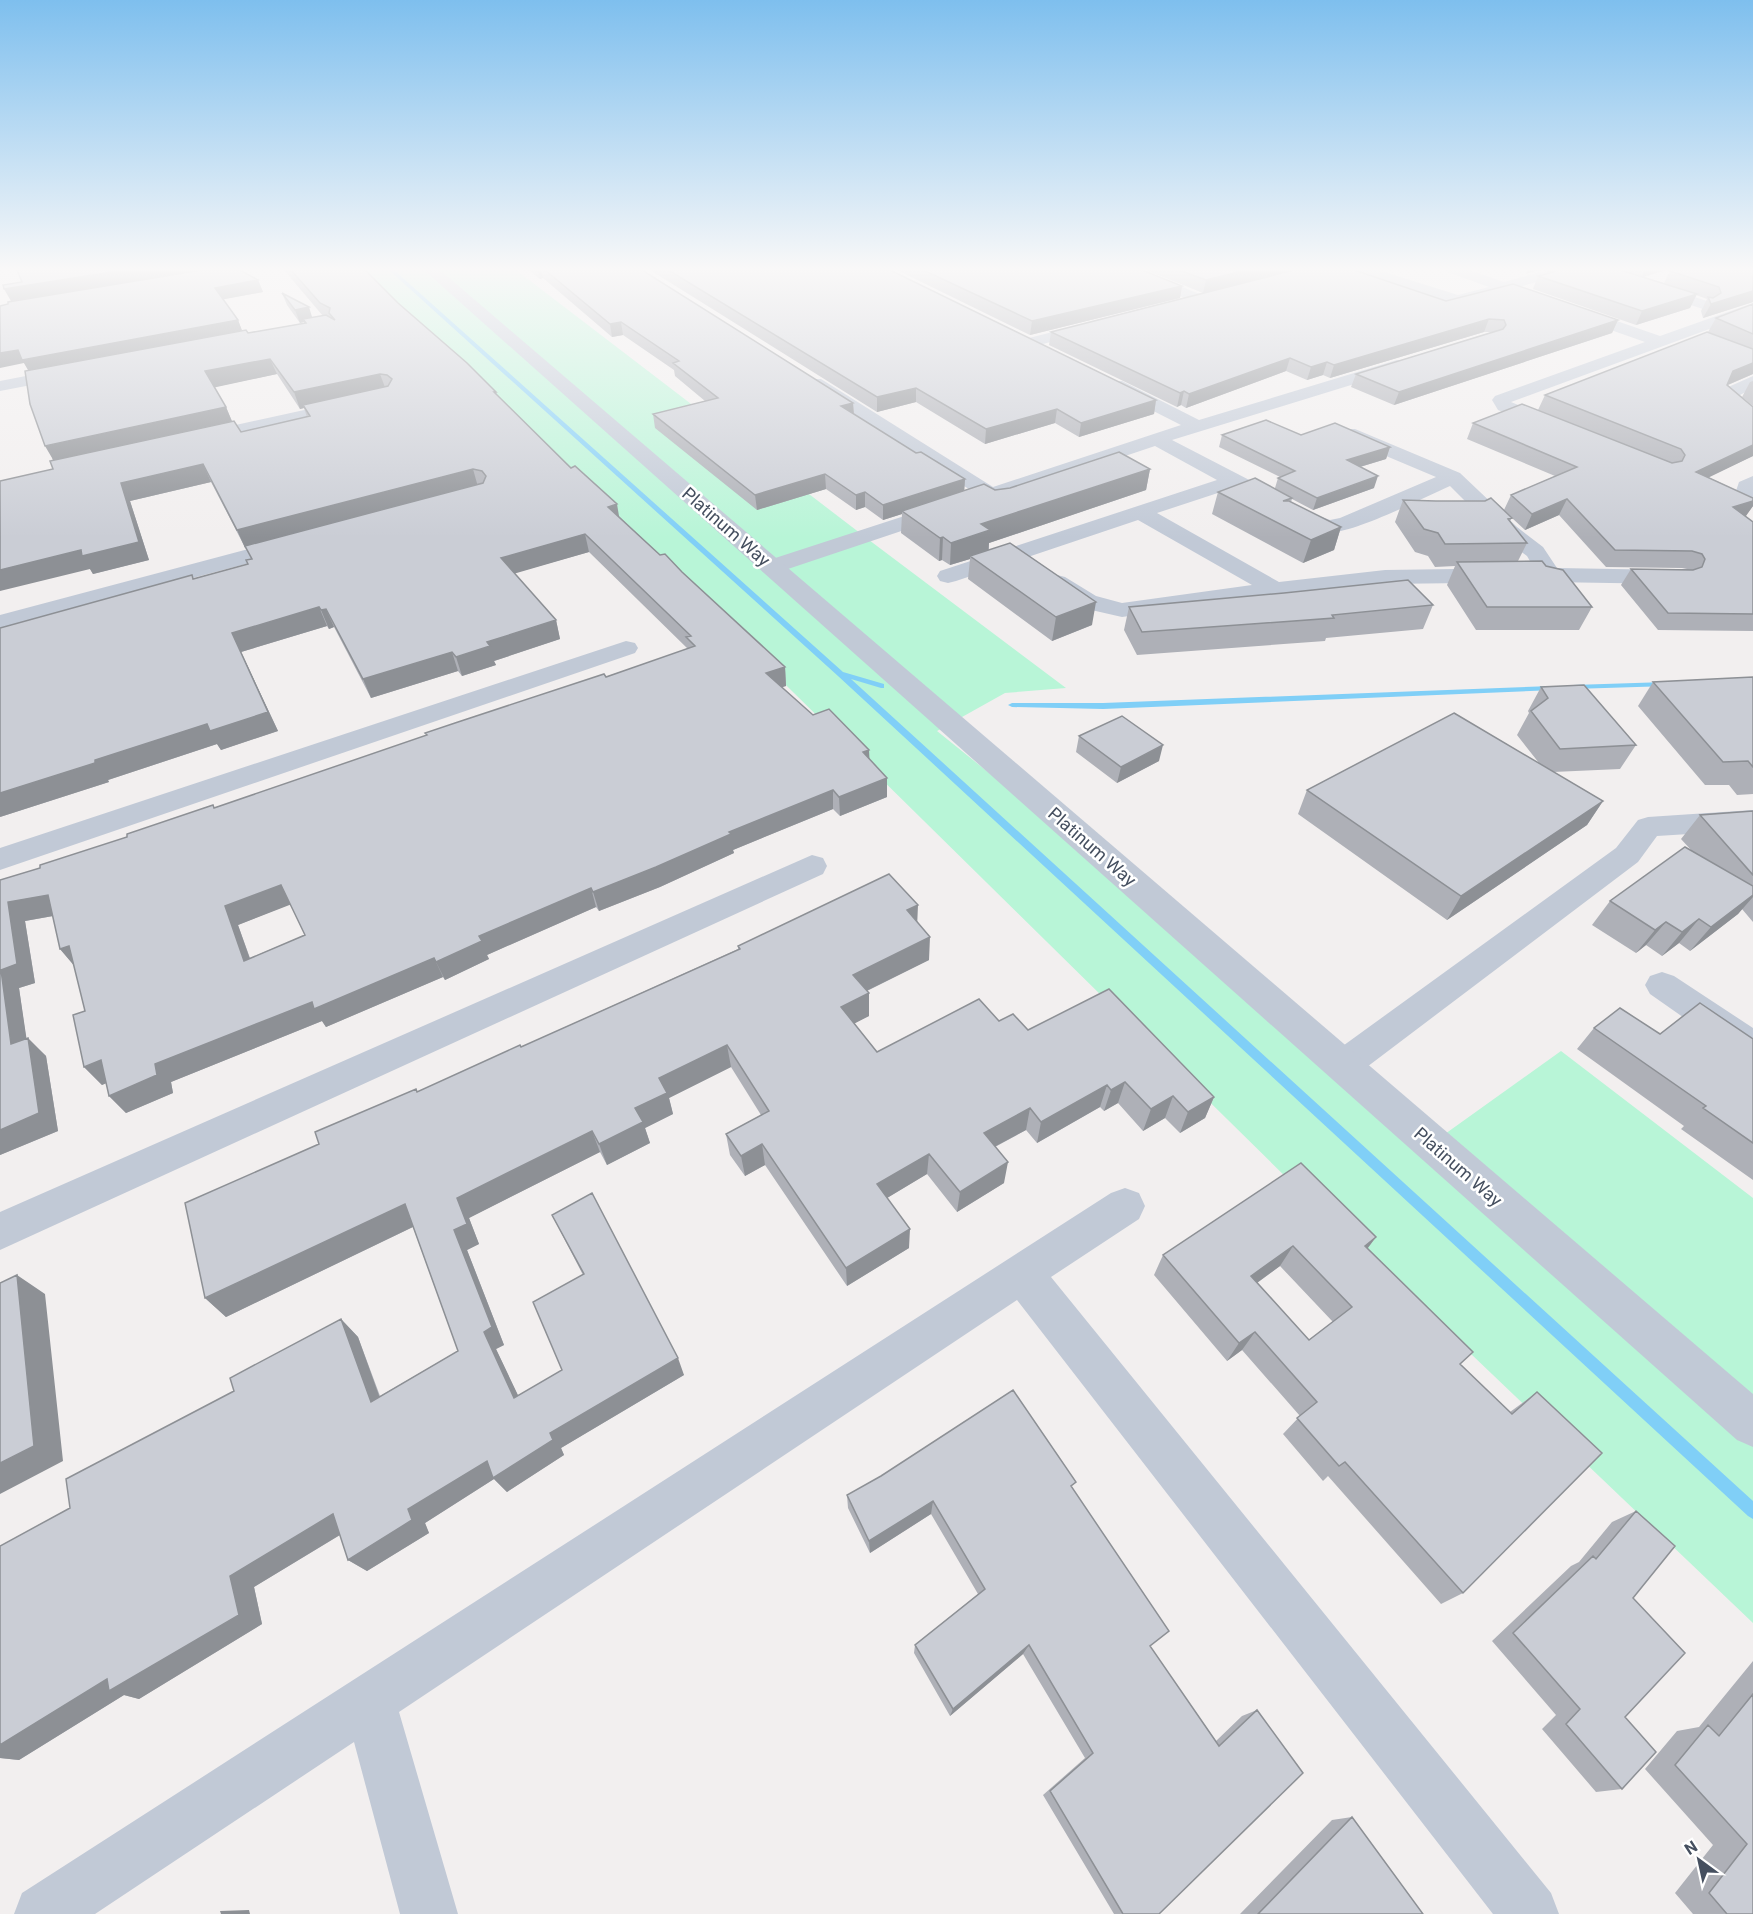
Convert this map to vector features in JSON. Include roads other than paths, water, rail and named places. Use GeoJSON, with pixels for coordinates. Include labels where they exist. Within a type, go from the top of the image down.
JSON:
{"type":"FeatureCollection","features":[{"type":"Feature","properties":{"kind":"street","name":"Platinum Way"},"geometry":{"type":"LineString","coordinates":[[533,359],[1753,1424]]}},
{"type":"Feature","properties":{"kind":"street"},"geometry":{"type":"LineString","coordinates":[[1568,432],[1504,406],[1501,400],[1613,359]]}},
{"type":"Feature","properties":{"kind":"street"},"geometry":{"type":"LineString","coordinates":[[771,567],[988,493],[1197,426],[1412,361]]}},
{"type":"Feature","properties":{"kind":"street"},"geometry":{"type":"LineString","coordinates":[[0,386],[93,368]]}},
{"type":"Feature","properties":{"kind":"street"},"geometry":{"type":"LineString","coordinates":[[797,372],[988,493]]}},
{"type":"Feature","properties":{"kind":"street"},"geometry":{"type":"LineString","coordinates":[[1104,379],[1197,426]]}},
{"type":"Feature","properties":{"kind":"street"},"geometry":{"type":"LineString","coordinates":[[1753,381],[1732,392],[1730,399],[1753,417]]}},
{"type":"Feature","properties":{"kind":"street"},"geometry":{"type":"LineString","coordinates":[[176,444],[363,402]]}},
{"type":"Feature","properties":{"kind":"street"},"geometry":{"type":"LineString","coordinates":[[1338,428],[1453,477],[1509,532],[1535,552],[1550,575]]}},
{"type":"Feature","properties":{"kind":"street"},"geometry":{"type":"LineString","coordinates":[[1157,440],[1311,521],[1330,526],[1345,524],[1453,477]]}},
{"type":"Feature","properties":{"kind":"street"},"geometry":{"type":"LineString","coordinates":[[948,576],[1233,481]]}},
{"type":"Feature","properties":{"kind":"street"},"geometry":{"type":"LineString","coordinates":[[1753,482],[1746,486],[1746,491],[1753,498]]}},
{"type":"Feature","properties":{"kind":"street"},"geometry":{"type":"LineString","coordinates":[[1140,512],[1275,589]]}},
{"type":"Feature","properties":{"kind":"street"},"geometry":{"type":"LineString","coordinates":[[0,622],[319,537]]}},
{"type":"Feature","properties":{"kind":"street"},"geometry":{"type":"LineString","coordinates":[[1016,554],[1083,600],[1100,608],[1122,610],[1275,589],[1385,578],[1550,575],[1682,577]]}},
{"type":"Feature","properties":{"kind":"street"},"geometry":{"type":"LineString","coordinates":[[0,859],[626,648]]}},
{"type":"Feature","properties":{"kind":"street"},"geometry":{"type":"LineString","coordinates":[[1342,1066],[1627,855],[1648,826],[1753,820]]}},
{"type":"Feature","properties":{"kind":"street"},"geometry":{"type":"LineString","coordinates":[[0,1232],[812,866]]}},
{"type":"Feature","properties":{"kind":"street"},"geometry":{"type":"LineString","coordinates":[[1662,986],[1753,1047]]}},
{"type":"Feature","properties":{"kind":"street"},"geometry":{"type":"LineString","coordinates":[[43,1914],[1125,1206]]}},
{"type":"Feature","properties":{"kind":"street"},"geometry":{"type":"LineString","coordinates":[[1022,1274],[1530,1914]]}},
{"type":"Feature","properties":{"kind":"street"},"geometry":{"type":"LineString","coordinates":[[369,1700],[429,1914]]}},
{"type":"Feature","properties":{"kind":"waterway"},"geometry":{"type":"LineString","coordinates":[[490,359],[841,674],[1753,1511]]}},
{"type":"Feature","properties":{"kind":"waterway"},"geometry":{"type":"LineString","coordinates":[[844,674],[881,686]]}},
{"type":"Feature","properties":{"kind":"waterway"},"geometry":{"type":"LineString","coordinates":[[1573,687],[1666,684]]}},
{"type":"Feature","properties":{"kind":"waterway"},"geometry":{"type":"LineString","coordinates":[[1012,705],[1103,706],[1552,688]]}}]}
